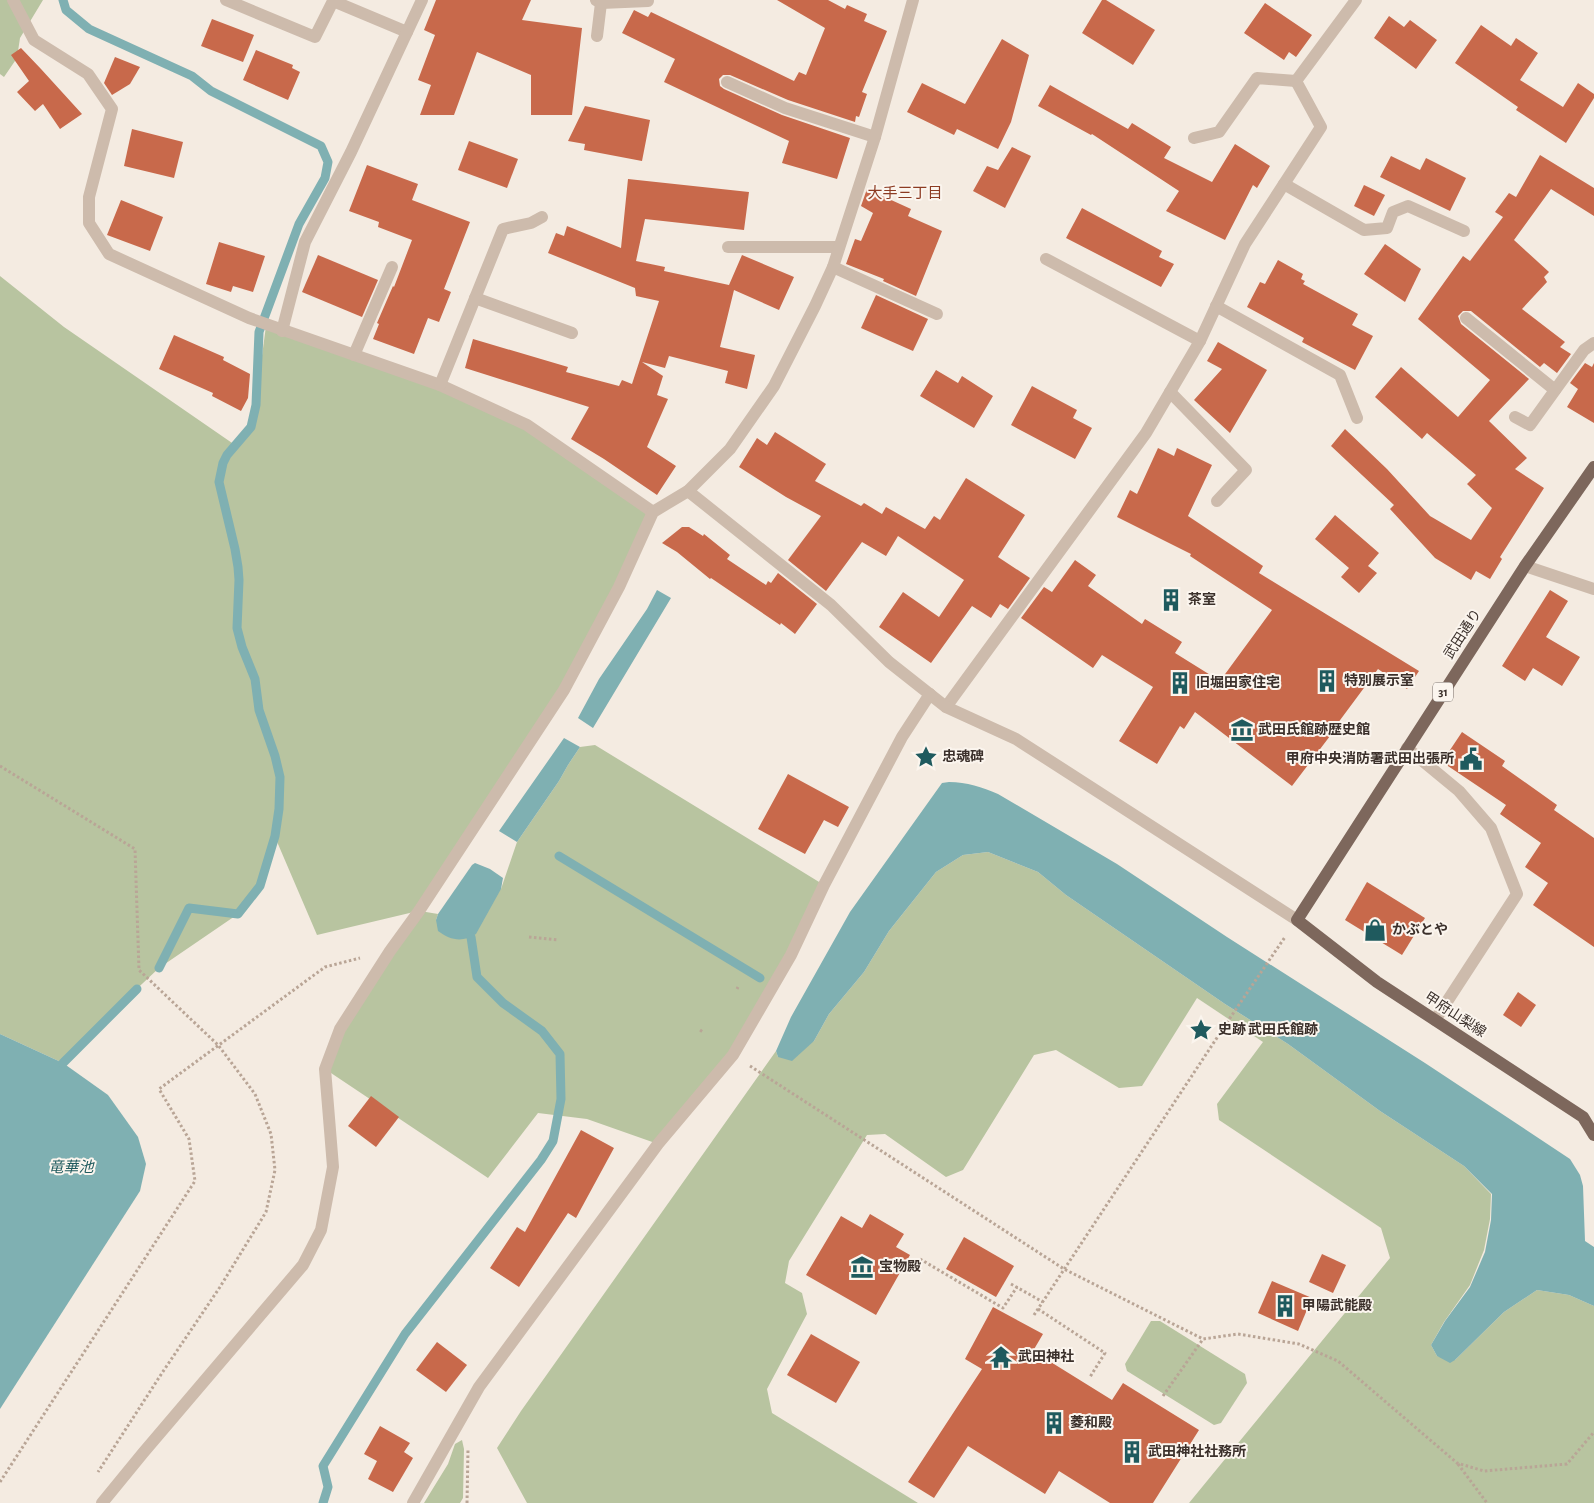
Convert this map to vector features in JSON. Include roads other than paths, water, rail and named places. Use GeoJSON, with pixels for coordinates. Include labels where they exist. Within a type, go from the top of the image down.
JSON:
{"type":"FeatureCollection","features":[{"type":"Feature","properties":{"kind":"main road","name":"武田通り"},"geometry":{"type":"LineString","coordinates":[[1297,920],[1525,566],[1594,467]]}},
{"type":"Feature","properties":{"kind":"main road","name":"甲府山梨線"},"geometry":{"type":"LineString","coordinates":[[1297,920],[1377,982],[1583,1117],[1594,1135]]}},
{"type":"Feature","properties":{"kind":"street"},"geometry":{"type":"LineString","coordinates":[[13,0],[34,40],[88,74],[112,109],[89,197],[89,223],[109,254],[249,318],[440,385],[527,425],[653,512]]}},
{"type":"Feature","properties":{"kind":"street"},"geometry":{"type":"LineString","coordinates":[[226,0],[316,37],[333,2],[407,32]]}},
{"type":"Feature","properties":{"kind":"street"},"geometry":{"type":"LineString","coordinates":[[281,330],[305,242],[355,143],[422,0]]}},
{"type":"Feature","properties":{"kind":"street"},"geometry":{"type":"LineString","coordinates":[[102,1503],[142,1453],[303,1265],[321,1230],[333,1166],[325,1069],[340,1028],[564,690],[619,587],[653,512],[688,491],[730,449],[774,386],[833,267],[875,137],[913,0]]}},
{"type":"Feature","properties":{"kind":"street"},"geometry":{"type":"LineString","coordinates":[[1296,81],[1356,0]]}},
{"type":"Feature","properties":{"kind":"street"},"geometry":{"type":"LineString","coordinates":[[597,36],[598,2],[648,1]]}},
{"type":"Feature","properties":{"kind":"street"},"geometry":{"type":"LineString","coordinates":[[1194,138],[1219,132],[1257,78],[1296,81]]}},
{"type":"Feature","properties":{"kind":"street"},"geometry":{"type":"LineString","coordinates":[[946,706],[1146,433],[1200,341],[1245,244],[1321,127],[1296,81]]}},
{"type":"Feature","properties":{"kind":"street"},"geometry":{"type":"LineString","coordinates":[[727,82],[785,108],[875,137]]}},
{"type":"Feature","properties":{"kind":"street"},"geometry":{"type":"LineString","coordinates":[[1284,184],[1364,230],[1387,228],[1393,212],[1408,206],[1464,231]]}},
{"type":"Feature","properties":{"kind":"street"},"geometry":{"type":"LineString","coordinates":[[440,385],[503,229],[531,223],[542,217]]}},
{"type":"Feature","properties":{"kind":"street"},"geometry":{"type":"LineString","coordinates":[[728,247],[839,247]]}},
{"type":"Feature","properties":{"kind":"street"},"geometry":{"type":"LineString","coordinates":[[1046,259],[1200,341]]}},
{"type":"Feature","properties":{"kind":"street"},"geometry":{"type":"LineString","coordinates":[[354,356],[392,267]]}},
{"type":"Feature","properties":{"kind":"street"},"geometry":{"type":"LineString","coordinates":[[833,267],[937,314]]}},
{"type":"Feature","properties":{"kind":"street"},"geometry":{"type":"LineString","coordinates":[[475,298],[572,334]]}},
{"type":"Feature","properties":{"kind":"street"},"geometry":{"type":"LineString","coordinates":[[1216,306],[1340,375],[1357,418]]}},
{"type":"Feature","properties":{"kind":"street"},"geometry":{"type":"LineString","coordinates":[[1466,318],[1555,390]]}},
{"type":"Feature","properties":{"kind":"street"},"geometry":{"type":"LineString","coordinates":[[1515,417],[1530,425],[1584,350],[1594,343]]}},
{"type":"Feature","properties":{"kind":"street"},"geometry":{"type":"LineString","coordinates":[[1170,392],[1246,470],[1217,502]]}},
{"type":"Feature","properties":{"kind":"street"},"geometry":{"type":"LineString","coordinates":[[688,491],[831,605],[889,662],[946,706],[1016,739],[1297,920]]}},
{"type":"Feature","properties":{"kind":"street"},"geometry":{"type":"LineString","coordinates":[[1525,566],[1594,589]]}},
{"type":"Feature","properties":{"kind":"street"},"geometry":{"type":"LineString","coordinates":[[413,1503],[479,1387],[658,1144],[733,1055],[791,955],[824,885],[902,736],[930,694]]}},
{"type":"Feature","properties":{"kind":"street"},"geometry":{"type":"LineString","coordinates":[[1407,748],[1459,791],[1491,828],[1516,894],[1435,1020]]}},
{"type":"Feature","properties":{"kind":"water"},"geometry":{"type":"Polygon","coordinates":[[[657,590],[671,598],[593,728],[578,718],[599,679],[647,609],[657,590]]]}},
{"type":"Feature","properties":{"kind":"water"},"geometry":{"type":"Polygon","coordinates":[[[564,738],[580,747],[517,842],[499,831],[564,738]]]}},
{"type":"Feature","properties":{"kind":"water"},"geometry":{"type":"Polygon","coordinates":[[[942,783],[974,785],[998,794],[1117,864],[1570,1159],[1580,1175],[1583,1186],[1585,1241],[1594,1247],[1594,1306],[1569,1295],[1537,1290],[1504,1312],[1455,1360],[1450,1363],[1437,1356],[1431,1345],[1445,1321],[1470,1287],[1485,1252],[1491,1220],[1492,1194],[1464,1166],[1380,1111],[1288,1044],[1225,1004],[1066,895],[1038,872],[988,852],[963,855],[936,872],[889,931],[864,972],[829,1014],[814,1041],[792,1061],[778,1057],[776,1051],[791,1017],[850,912],[942,783]]]}},
{"type":"Feature","properties":{"kind":"water"},"geometry":{"type":"Polygon","coordinates":[[[475,863],[490,869],[503,878],[501,889],[476,934],[466,939],[447,937],[438,931],[436,920],[438,914],[475,863]]]}},
{"type":"Feature","properties":{"kind":"water","name":"竜華池"},"geometry":{"type":"Polygon","coordinates":[[[0,1034],[63,1063],[108,1095],[138,1137],[146,1164],[140,1191],[0,1409],[0,1034]]]}},
{"type":"Feature","properties":{"kind":"waterway"},"geometry":{"type":"LineString","coordinates":[[63,0],[66,10],[89,29],[192,76],[211,91],[321,146],[328,162],[325,178],[299,224],[259,332],[256,405],[251,427],[227,455],[223,463],[219,482],[238,567],[237,628],[242,647],[255,679],[259,710],[275,756],[280,777],[279,809],[275,836],[260,886],[238,914],[189,908],[159,968]]}},
{"type":"Feature","properties":{"kind":"waterway"},"geometry":{"type":"LineString","coordinates":[[559,856],[760,978]]}},
{"type":"Feature","properties":{"kind":"waterway"},"geometry":{"type":"LineString","coordinates":[[323,1503],[328,1487],[323,1466],[405,1334],[541,1160],[553,1141],[561,1099],[560,1054],[542,1031],[503,1003],[477,977],[471,937]]}},
{"type":"Feature","properties":{"kind":"waterway"},"geometry":{"type":"LineString","coordinates":[[63,1063],[137,989]]}},
{"type":"Feature","properties":{"kind":"place","name":"茶室"},"geometry":{"type":"Point","coordinates":[1171,600]}},
{"type":"Feature","properties":{"kind":"place","name":"特別展示室"},"geometry":{"type":"Point","coordinates":[1327,681]}},
{"type":"Feature","properties":{"kind":"place","name":"旧堀田家住宅"},"geometry":{"type":"Point","coordinates":[1180,683]}},
{"type":"Feature","properties":{"kind":"place","name":"武田氏館跡歴史館"},"geometry":{"type":"Point","coordinates":[1242,730]}},
{"type":"Feature","properties":{"kind":"place","name":"忠魂碑"},"geometry":{"type":"Point","coordinates":[926,757]}},
{"type":"Feature","properties":{"kind":"place","name":"甲府中央消防署武田出張所"},"geometry":{"type":"Point","coordinates":[1471,759]}},
{"type":"Feature","properties":{"kind":"place","name":"かぶとや"},"geometry":{"type":"Point","coordinates":[1375,930]}},
{"type":"Feature","properties":{"kind":"place","name":"史跡 武田氏館跡"},"geometry":{"type":"Point","coordinates":[1201,1030]}},
{"type":"Feature","properties":{"kind":"place","name":"宝物殿"},"geometry":{"type":"Point","coordinates":[862,1267]}},
{"type":"Feature","properties":{"kind":"place","name":"甲陽武能殿"},"geometry":{"type":"Point","coordinates":[1285,1306]}},
{"type":"Feature","properties":{"kind":"place","name":"武田神社"},"geometry":{"type":"Point","coordinates":[1001,1357]}},
{"type":"Feature","properties":{"kind":"place","name":"菱和殿"},"geometry":{"type":"Point","coordinates":[1054,1423]}},
{"type":"Feature","properties":{"kind":"place","name":"武田神社社務所"},"geometry":{"type":"Point","coordinates":[1132,1452]}},
{"type":"Feature","properties":{"kind":"district","name":"大手三丁目"},"geometry":{"type":"Point","coordinates":[905,193]}}]}
